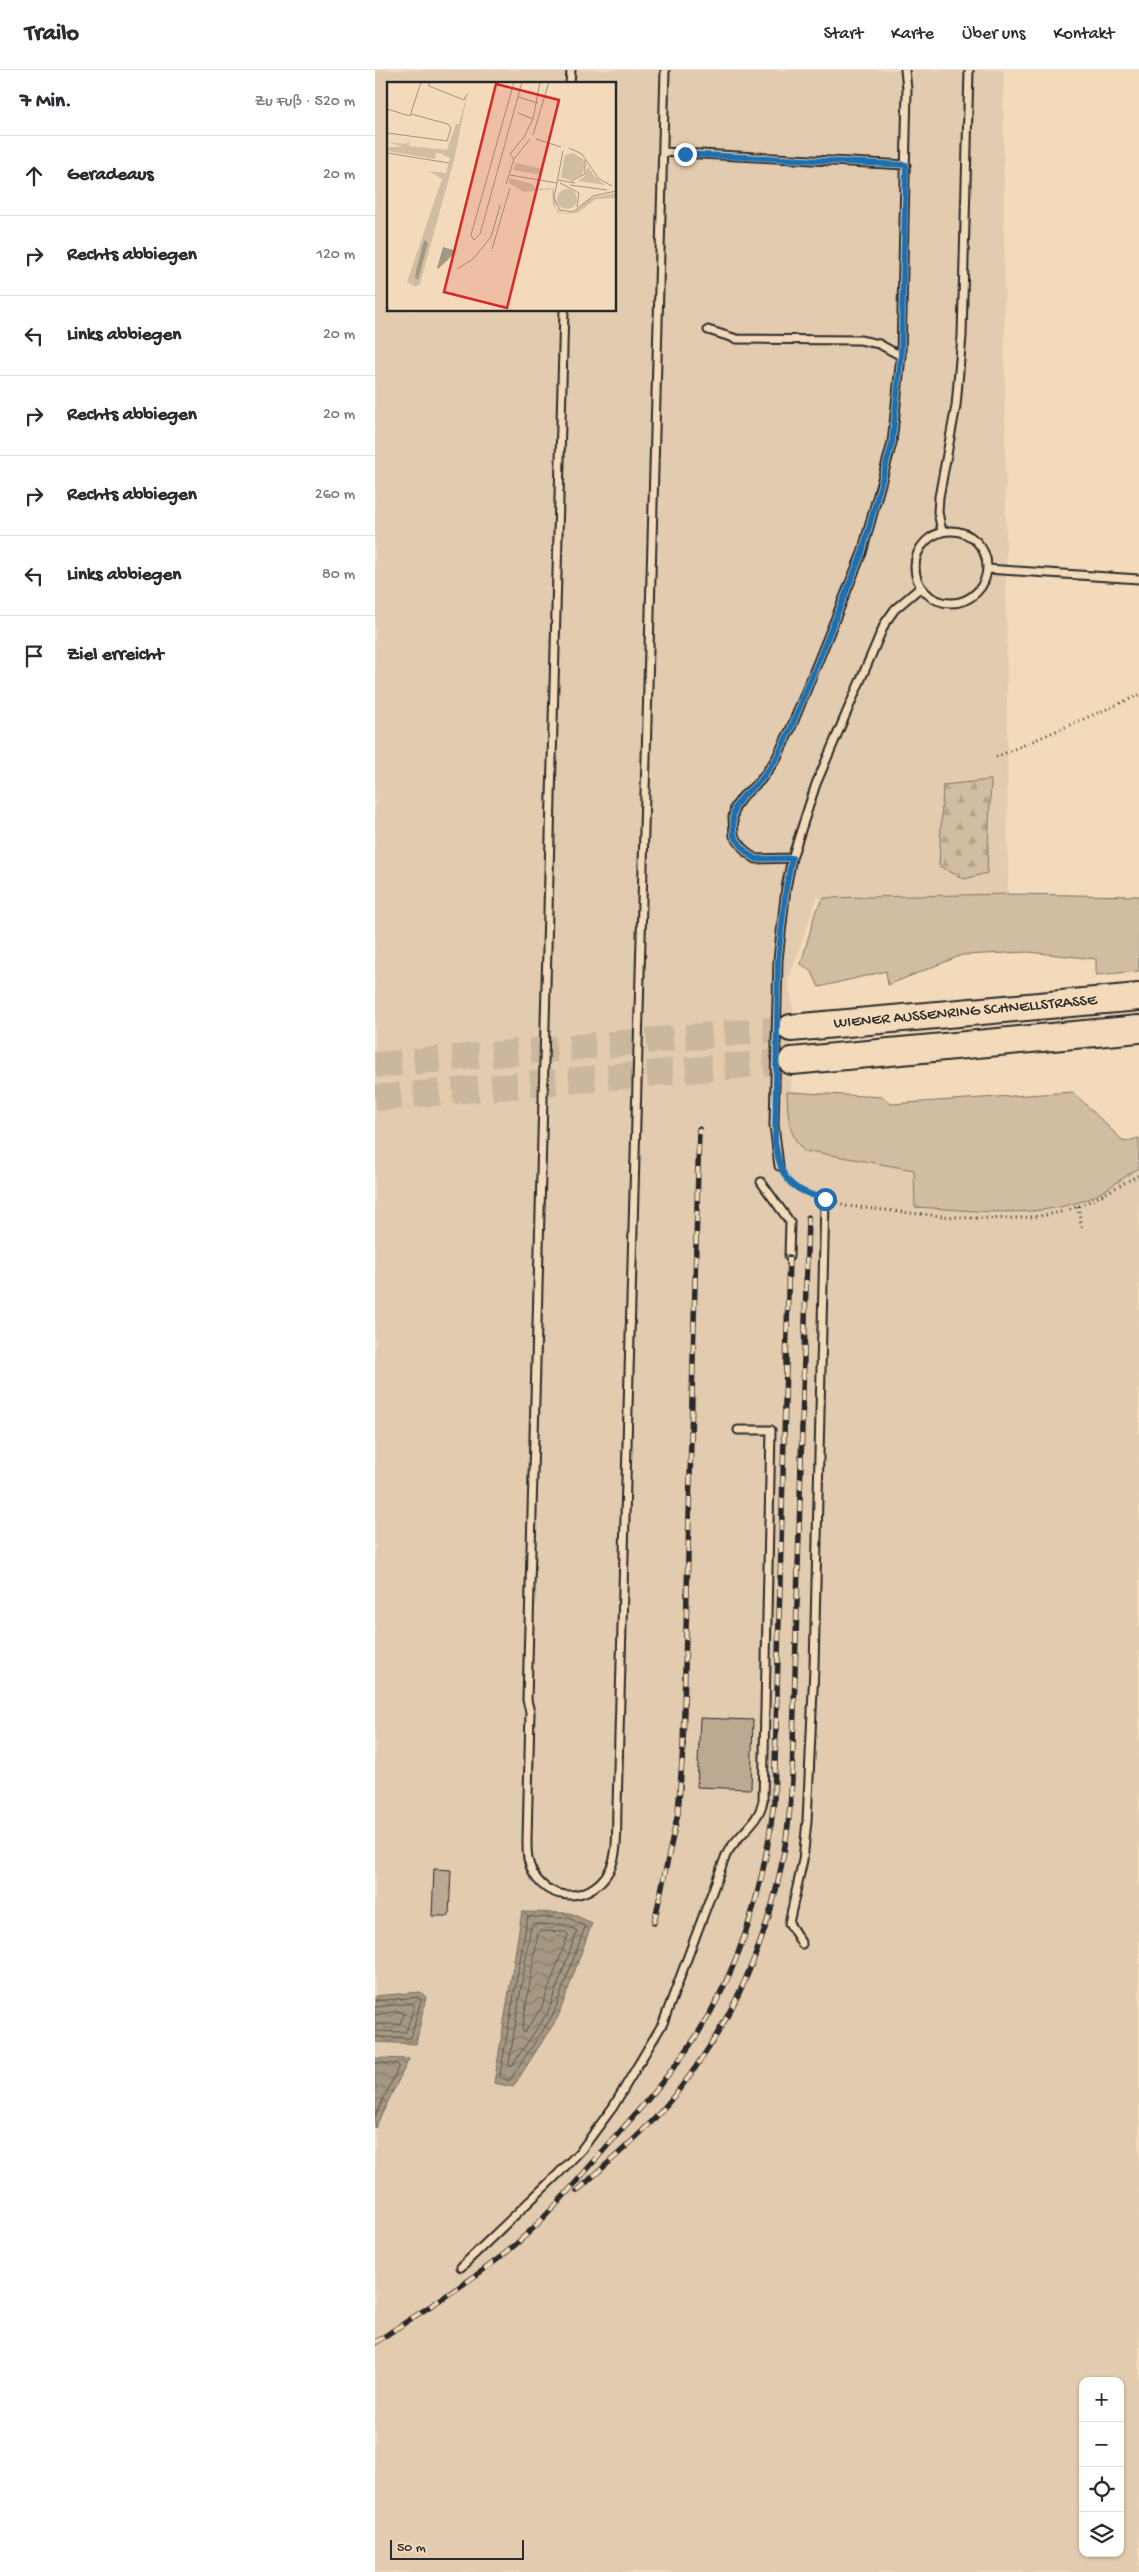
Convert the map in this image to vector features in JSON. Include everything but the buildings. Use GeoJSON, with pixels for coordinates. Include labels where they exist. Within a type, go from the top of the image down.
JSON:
{"type":"FeatureCollection","features":[{"type":"Feature","properties":{"kind":"highway","name":"WIENER AUSSENRING SCHNELLSTRASSE"},"geometry":{"type":"LineString","coordinates":[[791,1028],[1139,997]]}},
{"type":"Feature","properties":{"kind":"highway","name":"WIENER AUSSENRING SCHNELLSTRASSE"},"geometry":{"type":"LineString","coordinates":[[792,1061],[1139,1029]]}},
{"type":"Feature","properties":{"kind":"lane"},"geometry":{"type":"LineString","coordinates":[[564,311],[527,1700],[530,1712],[527,1840],[528,1860],[535,1876],[550,1890],[568,1896],[581,1894],[598,1885],[610,1870],[615,1848],[665,70]]}},
{"type":"Feature","properties":{"kind":"lane"},"geometry":{"type":"LineString","coordinates":[[792,858],[756,859],[747,853],[734,836],[733,817],[735,807],[743,796],[760,781],[776,759],[850,587],[862,553],[892,443],[901,356],[906,165],[907,89],[905,70]]}},
{"type":"Feature","properties":{"kind":"lane"},"geometry":{"type":"LineString","coordinates":[[942,532],[938,512],[939,497],[956,406],[961,354],[969,70]]}},
{"type":"Feature","properties":{"kind":"lane"},"geometry":{"type":"LineString","coordinates":[[663,152],[906,165]]}},
{"type":"Feature","properties":{"kind":"lane"},"geometry":{"type":"LineString","coordinates":[[708,330],[737,339],[860,340],[879,344],[901,356]]}},
{"type":"Feature","properties":{"kind":"lane"},"geometry":{"type":"LineString","coordinates":[[942,532],[960,532],[970,536],[985,554],[987,569],[981,588],[972,597],[960,602],[948,603],[936,600],[921,588],[915,572],[915,559],[919,548],[927,540],[942,532]]}},
{"type":"Feature","properties":{"kind":"lane"},"geometry":{"type":"LineString","coordinates":[[987,569],[1139,579]]}},
{"type":"Feature","properties":{"kind":"lane"},"geometry":{"type":"LineString","coordinates":[[779,1166],[774,1125],[778,969],[785,897],[792,858],[816,784],[885,623],[895,608],[921,588]]}},
{"type":"Feature","properties":{"kind":"lane"},"geometry":{"type":"LineString","coordinates":[[761,1182],[790,1222],[789,1257]]}},
{"type":"Feature","properties":{"kind":"lane"},"geometry":{"type":"LineString","coordinates":[[802,1944],[789,1923],[803,1860],[807,1821],[814,1668],[825,1199]]}},
{"type":"Feature","properties":{"kind":"lane"},"geometry":{"type":"LineString","coordinates":[[461,2267],[558,2174],[581,2149],[613,2107],[663,2023],[726,1855],[738,1836],[757,1820],[760,1812],[763,1801],[771,1430],[738,1430]]}},
{"type":"Feature","properties":{"kind":"path"},"geometry":{"type":"LineString","coordinates":[[996,756],[1139,695]]}},
{"type":"Feature","properties":{"kind":"path"},"geometry":{"type":"LineString","coordinates":[[779,1166],[786,1180],[800,1191],[847,1206],[983,1217],[1037,1217],[1078,1206],[1139,1175]]}},
{"type":"Feature","properties":{"kind":"path"},"geometry":{"type":"LineString","coordinates":[[1078,1206],[1082,1230]]}},
{"type":"Feature","properties":{"kind":"shaded area"},"geometry":{"type":"Polygon","coordinates":[[[375,70],[1003,70],[1008,894],[817,898],[788,981],[793,1008],[791,1090],[1139,1150],[1139,2572],[375,2572],[375,70]]]}},
{"type":"Feature","properties":{"kind":"green space"},"geometry":{"type":"Polygon","coordinates":[[[991,780],[987,873],[964,879],[939,866],[943,785],[991,780]]]}},
{"type":"Feature","properties":{"kind":"green space"},"geometry":{"type":"Polygon","coordinates":[[[1008,894],[1139,896],[1139,971],[1096,975],[1096,959],[1028,952],[962,955],[888,985],[886,971],[819,987],[812,972],[801,964],[816,910],[824,898],[1008,894]]]}},
{"type":"Feature","properties":{"kind":"green space"},"geometry":{"type":"Polygon","coordinates":[[[787,1092],[883,1097],[891,1104],[1073,1092],[1124,1142],[1139,1138],[1139,1168],[1103,1192],[1090,1198],[1048,1209],[1004,1212],[915,1207],[914,1170],[815,1152],[806,1153],[792,1133],[787,1092]]]}},
{"type":"Feature","properties":{"kind":"water"},"geometry":{"type":"Polygon","coordinates":[[[522,1912],[570,1913],[592,1923],[558,2017],[513,2087],[494,2083],[522,1912]]]}},
{"type":"Feature","properties":{"kind":"water"},"geometry":{"type":"Polygon","coordinates":[[[421,1992],[426,1997],[416,2044],[375,2042],[375,1996],[421,1992]]]}},
{"type":"Feature","properties":{"kind":"water"},"geometry":{"type":"Polygon","coordinates":[[[375,2058],[409,2059],[375,2128],[375,2058]]]}},
{"type":"Feature","properties":{"kind":"tunnel"},"geometry":{"type":"LineString","coordinates":[[375,1065],[791,1028]]}},
{"type":"Feature","properties":{"kind":"tunnel"},"geometry":{"type":"LineString","coordinates":[[375,1098],[792,1061]]}},
{"type":"Feature","properties":{"kind":"railway"},"geometry":{"type":"LineString","coordinates":[[654,1923],[678,1813],[683,1748],[699,1129]]}},
{"type":"Feature","properties":{"kind":"railway"},"geometry":{"type":"LineString","coordinates":[[577,2191],[657,2116],[687,2080],[713,2041],[735,2001],[754,1960],[769,1916],[780,1872],[788,1826],[792,1779],[808,1217]]}},
{"type":"Feature","properties":{"kind":"railway"},"geometry":{"type":"LineString","coordinates":[[375,2343],[460,2287],[508,2251],[561,2199],[644,2104],[687,2049],[713,2008],[739,1952],[758,1893],[765,1863],[774,1801],[789,1257]]}},
{"type":"Feature","properties":{"kind":"route"},"geometry":{"type":"LineString","coordinates":[[685,154],[906,165],[901,356],[892,443],[862,553],[850,587],[791,728],[776,759],[760,781],[743,796],[735,807],[732,827],[734,836],[741,846],[756,859],[792,858],[781,922],[778,960],[775,1142],[779,1166],[786,1180],[800,1191],[825,1199]]}}]}
